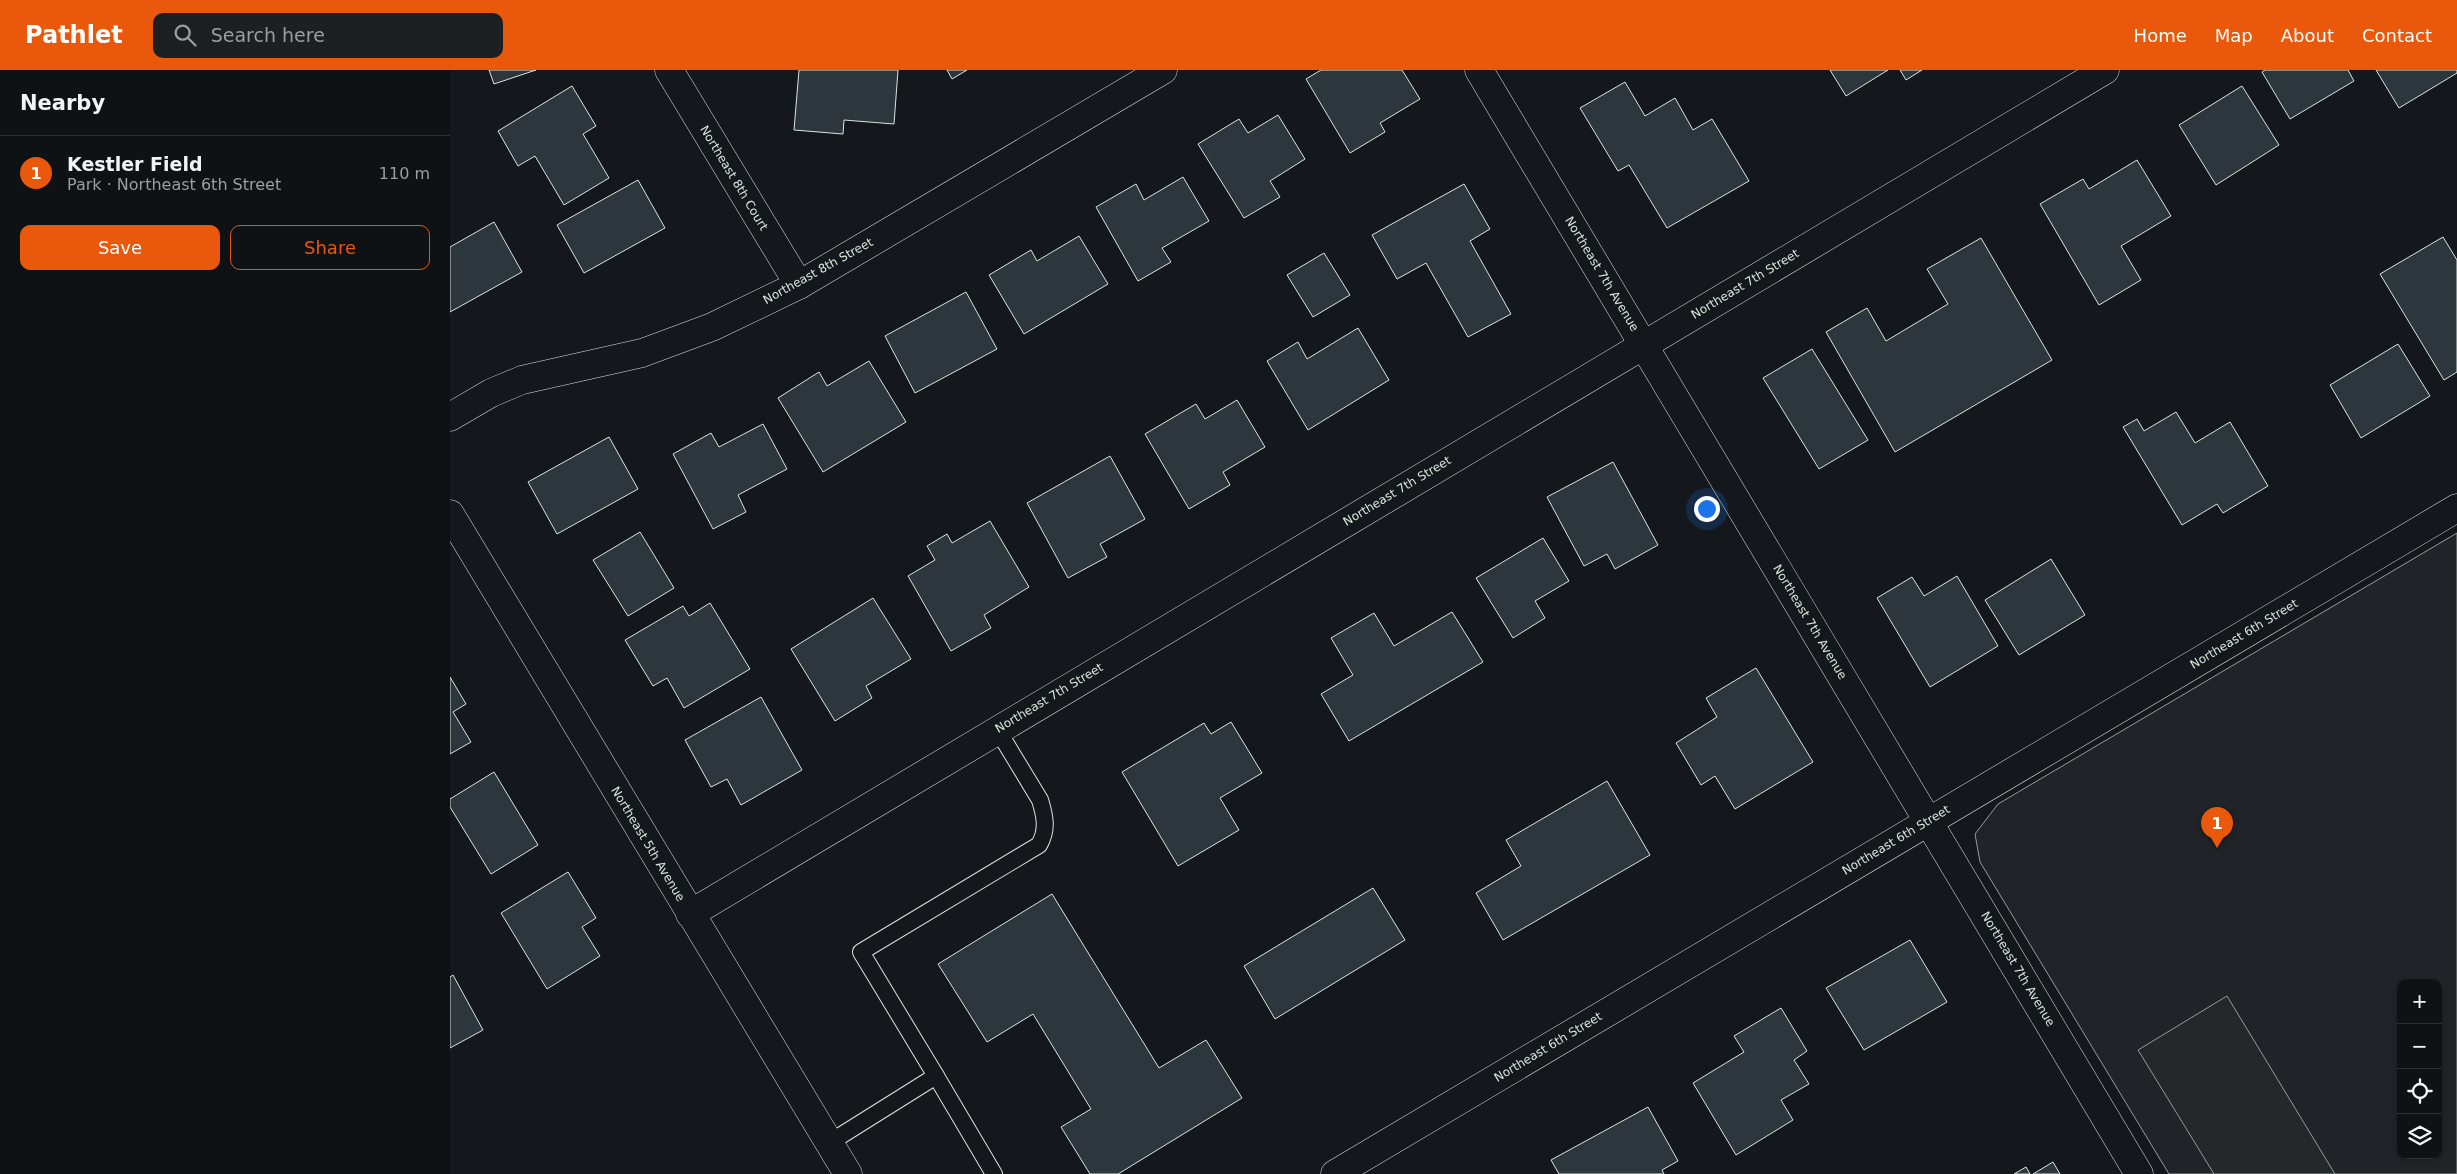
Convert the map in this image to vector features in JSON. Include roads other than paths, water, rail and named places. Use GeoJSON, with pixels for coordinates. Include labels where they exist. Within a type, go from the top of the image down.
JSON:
{"type":"FeatureCollection","features":[{"type":"Feature","properties":{"kind":"street","name":"Northeast 8th Court"},"geometry":{"type":"LineString","coordinates":[[669,70],[799,285]]}},
{"type":"Feature","properties":{"kind":"street","name":"Northeast 8th Street"},"geometry":{"type":"LineString","coordinates":[[450,417],[491,393],[522,380],[642,353],[712,327],[799,285],[1163,70]]}},
{"type":"Feature","properties":{"kind":"street","name":"Northeast 7th Avenue"},"geometry":{"type":"LineString","coordinates":[[1479,70],[2139,1174]]}},
{"type":"Feature","properties":{"kind":"street","name":"Northeast 7th Street"},"geometry":{"type":"LineString","coordinates":[[690,914],[997,729],[2106,70]]}},
{"type":"Feature","properties":{"kind":"street","name":"Northeast 6th Street"},"geometry":{"type":"LineString","coordinates":[[1335,1174],[2457,508]]}},
{"type":"Feature","properties":{"kind":"street","name":"Northeast 5th Avenue"},"geometry":{"type":"LineString","coordinates":[[450,514],[848,1174]]}},
{"type":"Feature","properties":{"kind":"lane"},"geometry":{"type":"LineString","coordinates":[[994,1174],[861,952],[1039,845],[1044,837],[1044,814],[1040,800],[997,729]]}},
{"type":"Feature","properties":{"kind":"lane"},"geometry":{"type":"LineString","coordinates":[[828,1143],[936,1076]]}},
{"type":"Feature","properties":{"kind":"place","name":"Kestler Field"},"geometry":{"type":"Point","coordinates":[2217,848]}}]}
